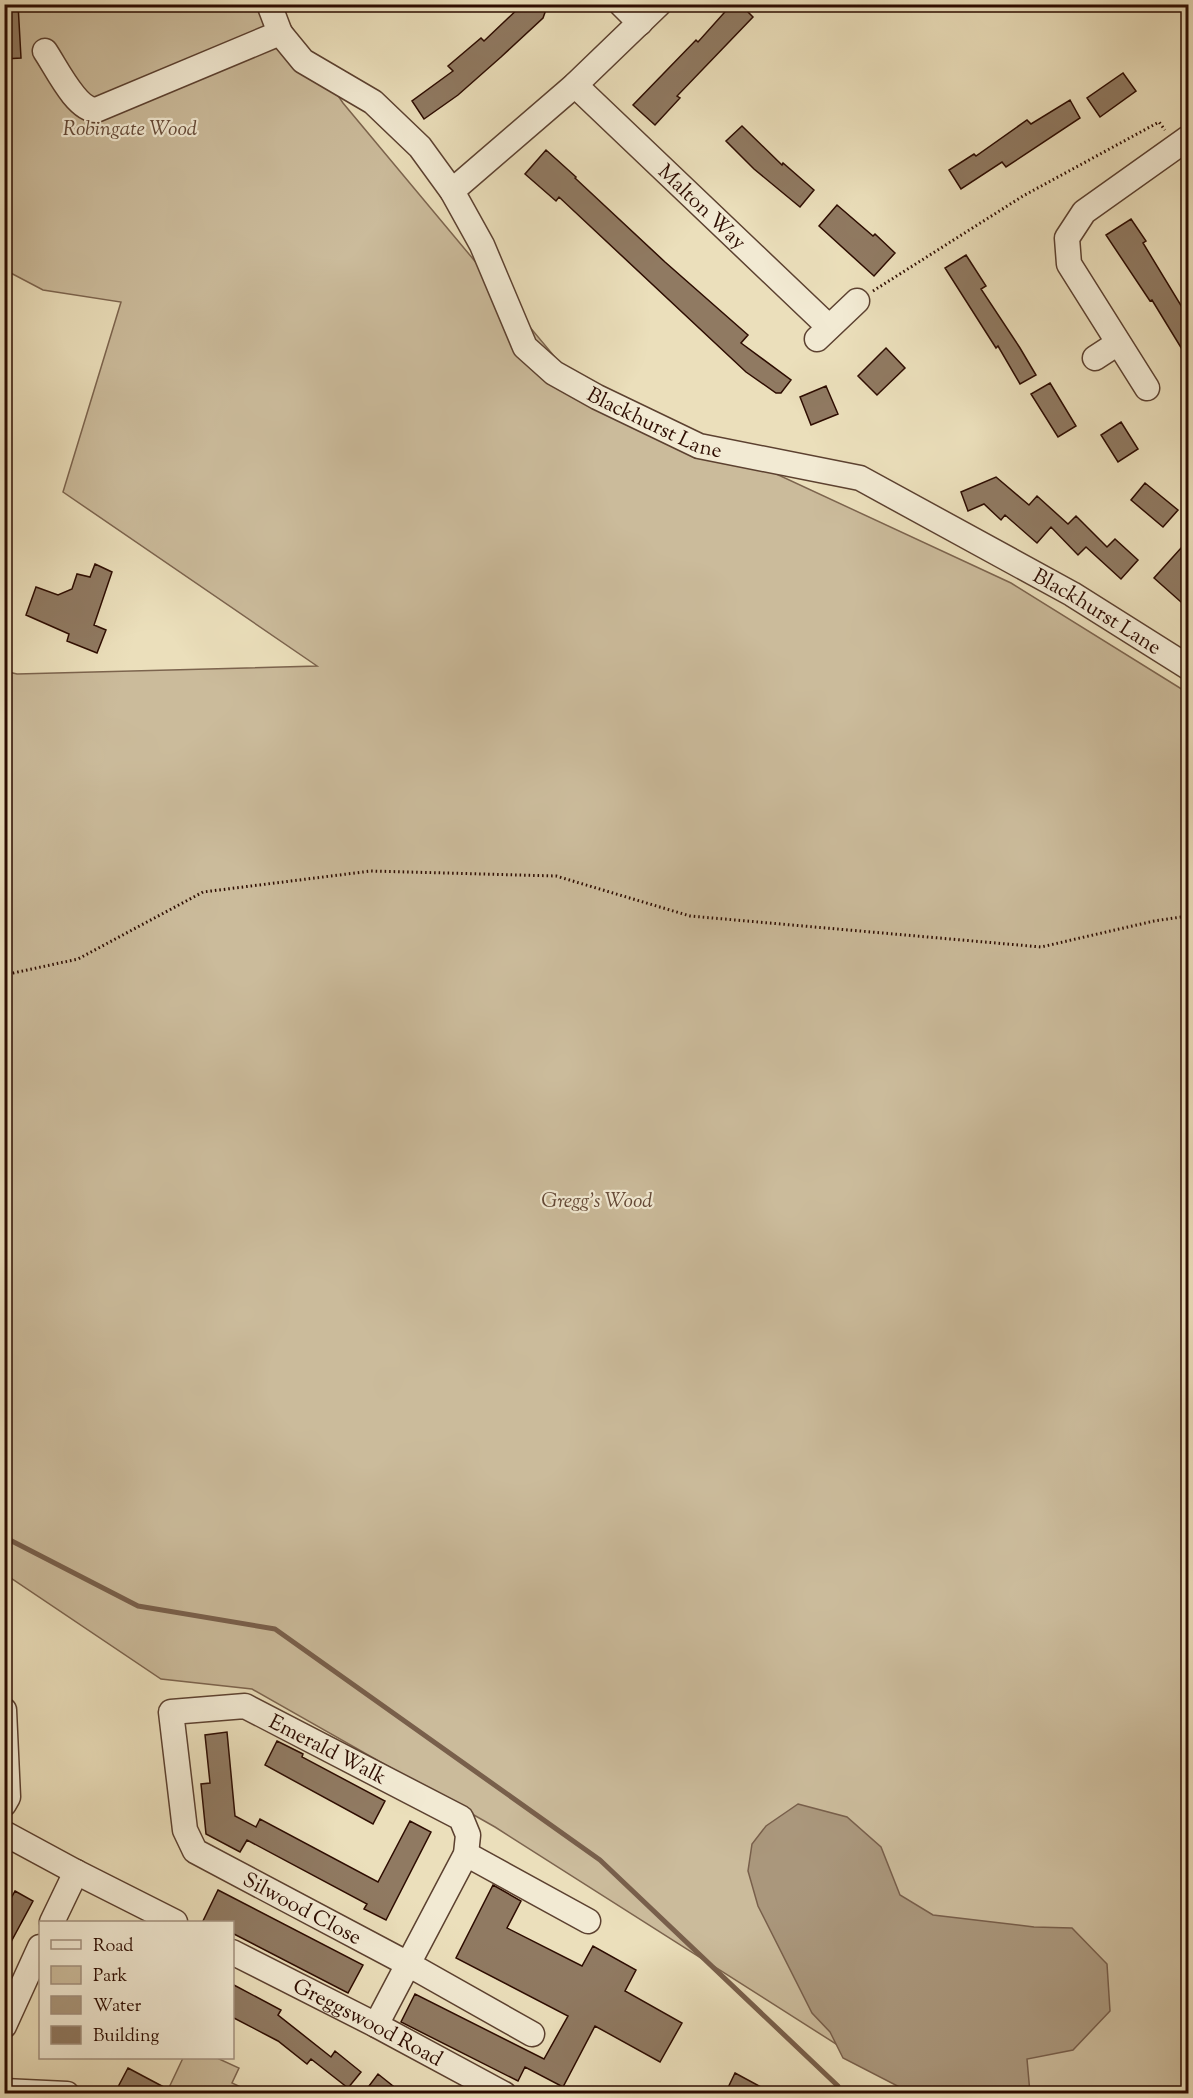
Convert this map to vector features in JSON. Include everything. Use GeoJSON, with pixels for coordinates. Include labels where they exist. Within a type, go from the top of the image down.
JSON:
{"type":"FeatureCollection","features":[{"type":"Feature","properties":{"kind":"street","name":"Blackhurst Lane"},"geometry":{"type":"LineString","coordinates":[[268,4],[280,33],[303,61],[373,102],[420,147],[452,191],[482,245],[525,347],[554,373],[597,397],[699,446],[860,478],[1071,594],[1188,667]]}},
{"type":"Feature","properties":{"kind":"street"},"geometry":{"type":"LineString","coordinates":[[621,4],[640,23]]}},
{"type":"Feature","properties":{"kind":"street"},"geometry":{"type":"LineString","coordinates":[[452,191],[575,85],[659,4]]}},
{"type":"Feature","properties":{"kind":"street"},"geometry":{"type":"LineString","coordinates":[[45,51],[75,97],[85,107],[96,110],[280,33]]}},
{"type":"Feature","properties":{"kind":"street","name":"Malton Way"},"geometry":{"type":"LineString","coordinates":[[575,85],[823,333],[857,301]]}},
{"type":"Feature","properties":{"kind":"street"},"geometry":{"type":"LineString","coordinates":[[1147,388],[1069,264],[1067,238],[1084,212],[1183,142]]}},
{"type":"Feature","properties":{"kind":"street"},"geometry":{"type":"LineString","coordinates":[[1095,358],[1118,342]]}},
{"type":"Feature","properties":{"kind":"street","name":"Emerald Walk"},"geometry":{"type":"LineString","coordinates":[[195,1851],[185,1830],[171,1712],[244,1706],[461,1818],[468,1835],[466,1854]]}},
{"type":"Feature","properties":{"kind":"street"},"geometry":{"type":"LineString","coordinates":[[4,1710],[8,1797],[4,1804]]}},
{"type":"Feature","properties":{"kind":"street"},"geometry":{"type":"LineString","coordinates":[[4,1833],[171,1921]]}},
{"type":"Feature","properties":{"kind":"street","name":"Silwood Close"},"geometry":{"type":"LineString","coordinates":[[195,1851],[408,1964],[532,2034]]}},
{"type":"Feature","properties":{"kind":"street"},"geometry":{"type":"LineString","coordinates":[[376,2025],[466,1854],[588,1921]]}},
{"type":"Feature","properties":{"kind":"street"},"geometry":{"type":"LineString","coordinates":[[53,1921],[76,1872]]}},
{"type":"Feature","properties":{"kind":"street"},"geometry":{"type":"LineString","coordinates":[[4,2026],[39,1949]]}},
{"type":"Feature","properties":{"kind":"street","name":"Greggswood Road"},"geometry":{"type":"LineString","coordinates":[[234,1953],[376,2025],[504,2094]]}},
{"type":"Feature","properties":{"kind":"street"},"geometry":{"type":"LineString","coordinates":[[4,2091],[63,2092],[67,2094]]}},
{"type":"Feature","properties":{"kind":"path"},"geometry":{"type":"LineString","coordinates":[[857,301],[1023,196],[1159,122],[1183,142]]}},
{"type":"Feature","properties":{"kind":"path"},"geometry":{"type":"LineString","coordinates":[[4,975],[78,959],[203,892],[371,871],[556,876],[690,916],[1041,947],[1154,921],[1188,916]]}},
{"type":"Feature","properties":{"kind":"green space","name":"Gregg's Wood"},"geometry":{"type":"Polygon","coordinates":[[[276,4],[343,103],[574,380],[1011,583],[1188,693],[1188,2093],[913,2093],[495,1827],[252,1689],[161,1679],[5,1574],[4,671],[17,674],[317,666],[63,492],[121,302],[43,290],[5,270],[5,5],[276,4]]]}},
{"type":"Feature","properties":{"kind":"green space"},"geometry":{"type":"Polygon","coordinates":[[[183,2059],[219,2059],[239,2068],[232,2083],[253,2093],[166,2094],[183,2059]]]}},
{"type":"Feature","properties":{"kind":"water"},"geometry":{"type":"Polygon","coordinates":[[[798,1804],[847,1817],[881,1847],[900,1895],[933,1915],[1034,1927],[1072,1928],[1107,1964],[1110,2011],[1073,2050],[1027,2059],[1030,2093],[911,2093],[843,2058],[830,2032],[812,2013],[758,1906],[748,1871],[752,1844],[766,1826],[798,1804]]]}},
{"type":"Feature","properties":{"kind":"building"},"geometry":{"type":"Polygon","coordinates":[[[4,4],[18,4],[21,58],[4,59],[4,4]]]}},
{"type":"Feature","properties":{"kind":"building"},"geometry":{"type":"Polygon","coordinates":[[[523,4],[548,4],[543,18],[501,57],[458,95],[424,119],[412,101],[453,71],[448,66],[481,38],[484,41],[523,4]]]}},
{"type":"Feature","properties":{"kind":"building"},"geometry":{"type":"Polygon","coordinates":[[[732,4],[740,4],[753,17],[677,96],[680,98],[655,125],[633,105],[696,40],[698,42],[732,4]]]}},
{"type":"Feature","properties":{"kind":"building"},"geometry":{"type":"Polygon","coordinates":[[[1123,73],[1136,91],[1100,117],[1087,98],[1123,73]]]}},
{"type":"Feature","properties":{"kind":"building"},"geometry":{"type":"Polygon","coordinates":[[[1070,100],[1080,118],[1006,167],[1002,162],[961,189],[949,170],[974,154],[976,156],[1027,120],[1031,124],[1070,100]]]}},
{"type":"Feature","properties":{"kind":"building"},"geometry":{"type":"Polygon","coordinates":[[[742,126],[782,165],[783,163],[814,190],[800,207],[754,169],[726,141],[742,126]]]}},
{"type":"Feature","properties":{"kind":"building"},"geometry":{"type":"Polygon","coordinates":[[[546,150],[665,262],[748,335],[741,343],[791,380],[781,393],[776,393],[746,372],[559,197],[556,201],[525,174],[546,150]]]}},
{"type":"Feature","properties":{"kind":"building"},"geometry":{"type":"Polygon","coordinates":[[[837,205],[873,236],[875,234],[895,253],[874,276],[819,226],[837,205]]]}},
{"type":"Feature","properties":{"kind":"building"},"geometry":{"type":"Polygon","coordinates":[[[1131,219],[1146,241],[1143,243],[1188,317],[1188,359],[1152,300],[1150,301],[1106,235],[1131,219]]]}},
{"type":"Feature","properties":{"kind":"building"},"geometry":{"type":"Polygon","coordinates":[[[966,255],[986,286],[981,289],[1036,375],[1020,384],[998,346],[996,348],[945,268],[966,255]]]}},
{"type":"Feature","properties":{"kind":"building"},"geometry":{"type":"Polygon","coordinates":[[[886,348],[905,368],[877,395],[858,376],[886,348]]]}},
{"type":"Feature","properties":{"kind":"building"},"geometry":{"type":"Polygon","coordinates":[[[1050,383],[1076,426],[1058,437],[1031,394],[1050,383]]]}},
{"type":"Feature","properties":{"kind":"building"},"geometry":{"type":"Polygon","coordinates":[[[826,386],[838,414],[811,425],[800,397],[826,386]]]}},
{"type":"Feature","properties":{"kind":"building"},"geometry":{"type":"Polygon","coordinates":[[[1121,422],[1138,449],[1118,462],[1101,435],[1121,422]]]}},
{"type":"Feature","properties":{"kind":"building"},"geometry":{"type":"Polygon","coordinates":[[[996,477],[1029,505],[1037,496],[1068,524],[1076,516],[1107,547],[1115,539],[1138,560],[1121,579],[1086,547],[1078,555],[1051,527],[1037,543],[1005,515],[1001,520],[984,504],[968,511],[961,492],[996,477]]]}},
{"type":"Feature","properties":{"kind":"building"},"geometry":{"type":"Polygon","coordinates":[[[1145,483],[1178,510],[1163,527],[1131,500],[1145,483]]]}},
{"type":"Feature","properties":{"kind":"building"},"geometry":{"type":"Polygon","coordinates":[[[1181,548],[1188,555],[1188,593],[1181,602],[1154,578],[1181,548]]]}},
{"type":"Feature","properties":{"kind":"building"},"geometry":{"type":"Polygon","coordinates":[[[95,564],[112,572],[94,625],[106,630],[97,653],[67,641],[69,634],[26,615],[36,587],[58,595],[72,589],[77,574],[90,577],[95,564]]]}},
{"type":"Feature","properties":{"kind":"building"},"geometry":{"type":"Polygon","coordinates":[[[227,1732],[235,1816],[256,1827],[260,1819],[378,1882],[410,1821],[431,1832],[386,1920],[364,1909],[367,1904],[247,1840],[240,1852],[206,1834],[201,1784],[210,1783],[205,1735],[227,1732]]]}},
{"type":"Feature","properties":{"kind":"building"},"geometry":{"type":"Polygon","coordinates":[[[277,1741],[303,1754],[302,1757],[385,1801],[373,1824],[265,1765],[277,1741]]]}},
{"type":"Feature","properties":{"kind":"building"},"geometry":{"type":"Polygon","coordinates":[[[493,1885],[521,1901],[507,1928],[582,1966],[593,1946],[636,1970],[625,1991],[682,2023],[660,2062],[595,2026],[563,2087],[525,2067],[518,2081],[401,2022],[415,1994],[544,2059],[568,2016],[456,1958],[493,1885]]]}},
{"type":"Feature","properties":{"kind":"building"},"geometry":{"type":"Polygon","coordinates":[[[218,1890],[363,1965],[348,1993],[234,1934],[234,1921],[203,1921],[218,1890]]]}},
{"type":"Feature","properties":{"kind":"building"},"geometry":{"type":"Polygon","coordinates":[[[15,1891],[33,1901],[4,1955],[4,1911],[15,1891]]]}},
{"type":"Feature","properties":{"kind":"building"},"geometry":{"type":"Polygon","coordinates":[[[234,1985],[281,2010],[278,2015],[331,2057],[335,2051],[361,2072],[348,2088],[311,2059],[307,2064],[278,2041],[234,2018],[234,1985]]]}},
{"type":"Feature","properties":{"kind":"building"},"geometry":{"type":"Polygon","coordinates":[[[128,2068],[177,2094],[130,2094],[118,2087],[128,2068]]]}},
{"type":"Feature","properties":{"kind":"building"},"geometry":{"type":"Polygon","coordinates":[[[735,2073],[774,2094],[725,2094],[735,2073]]]}},
{"type":"Feature","properties":{"kind":"building"},"geometry":{"type":"Polygon","coordinates":[[[378,2074],[403,2094],[363,2094],[378,2074]]]}},
{"type":"Feature","properties":{"kind":"waterway"},"geometry":{"type":"LineString","coordinates":[[4,1537],[138,1606],[275,1629],[600,1860],[838,2086]]}},
{"type":"Feature","properties":{"kind":"park label","name":"Robingate Wood"},"geometry":{"type":"Point","coordinates":[130,128]}}]}
